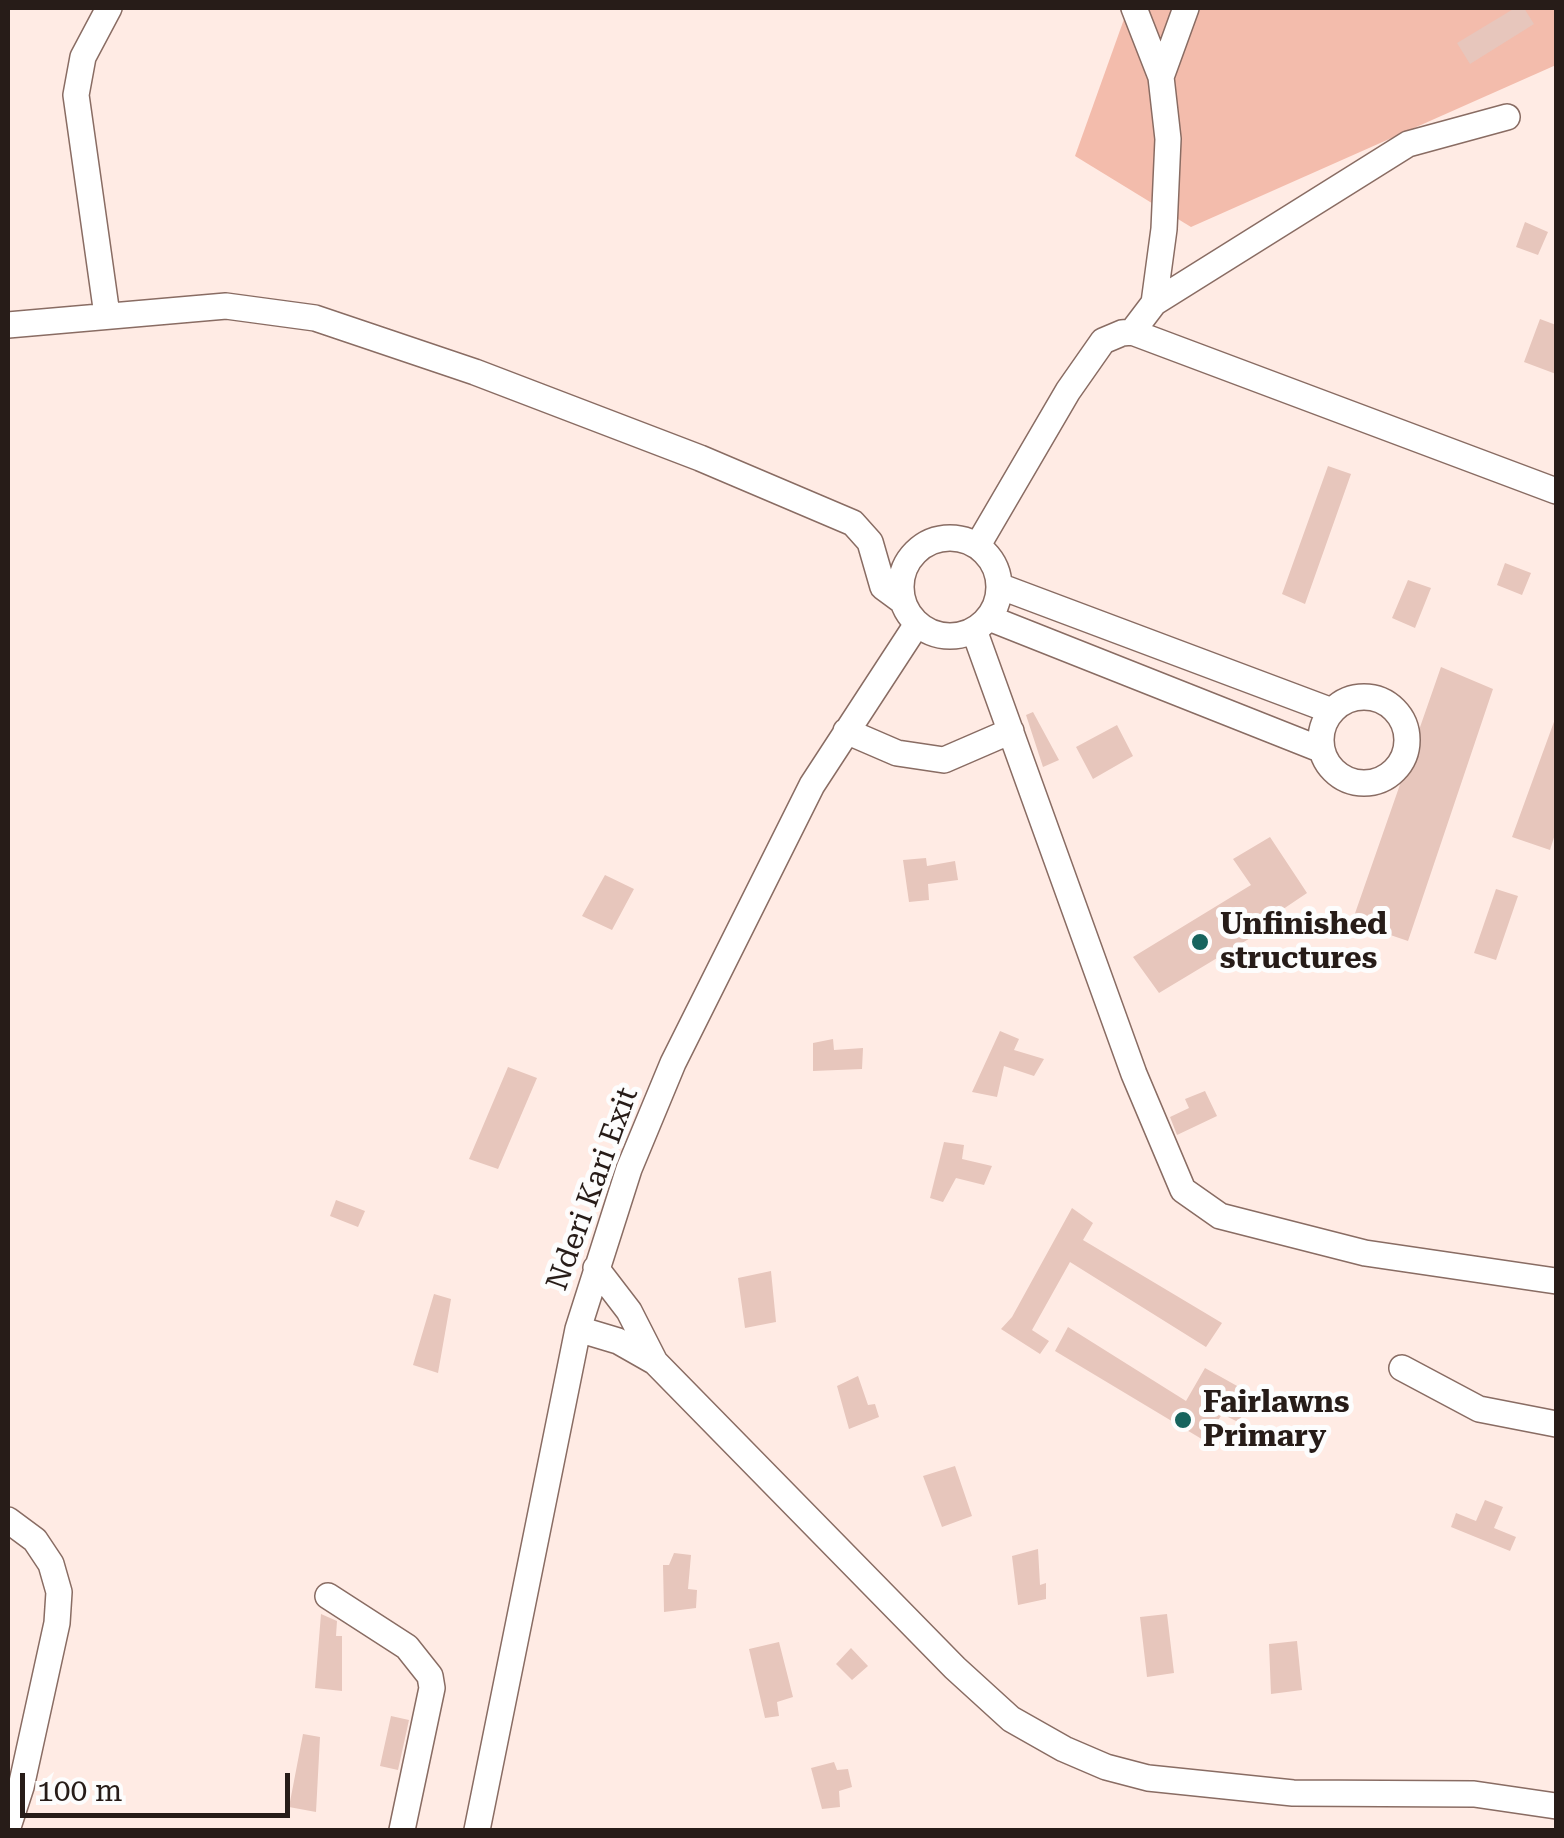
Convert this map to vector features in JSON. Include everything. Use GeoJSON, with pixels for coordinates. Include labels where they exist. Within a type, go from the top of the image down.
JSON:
{"type":"FeatureCollection","features":[{"type":"Feature","properties":{"kind":"street"},"geometry":{"type":"LineString","coordinates":[[107,315],[76,96],[83,57],[110,8]]}},
{"type":"Feature","properties":{"kind":"street"},"geometry":{"type":"LineString","coordinates":[[1134,8],[1161,78],[1167,186],[1154,303]]}},
{"type":"Feature","properties":{"kind":"street"},"geometry":{"type":"LineString","coordinates":[[1161,78],[1186,8]]}},
{"type":"Feature","properties":{"kind":"street"},"geometry":{"type":"LineString","coordinates":[[978,545],[1068,392],[1104,341],[1132,332],[1154,303],[1408,144],[1508,117]]}},
{"type":"Feature","properties":{"kind":"street"},"geometry":{"type":"LineString","coordinates":[[8,325],[208,306],[260,308],[315,318],[475,372],[853,523],[870,542],[883,587],[902,602],[917,624],[944,636],[981,624],[1322,750]]}},
{"type":"Feature","properties":{"kind":"street"},"geometry":{"type":"LineString","coordinates":[[1132,332],[1556,491]]}},
{"type":"Feature","properties":{"kind":"street"},"geometry":{"type":"LineString","coordinates":[[902,602],[902,578],[920,548],[952,538],[978,545],[996,568],[999,586],[981,624],[1011,731],[1134,1074],[1183,1190],[1220,1216],[1365,1254],[1556,1281]]}},
{"type":"Feature","properties":{"kind":"street"},"geometry":{"type":"LineString","coordinates":[[999,586],[1332,711]]}},
{"type":"Feature","properties":{"kind":"street","name":"Nderi Kari Exit"},"geometry":{"type":"LineString","coordinates":[[477,1830],[578,1329],[596,1268],[673,1063],[812,785],[917,624]]}},
{"type":"Feature","properties":{"kind":"street"},"geometry":{"type":"LineString","coordinates":[[1356,697],[1384,701],[1404,722],[1406,750],[1391,774],[1364,784],[1337,774],[1322,750],[1321,736],[1332,711],[1356,697]]}},
{"type":"Feature","properties":{"kind":"street"},"geometry":{"type":"LineString","coordinates":[[846,731],[897,754],[944,760],[1011,731]]}},
{"type":"Feature","properties":{"kind":"street"},"geometry":{"type":"LineString","coordinates":[[596,1268],[630,1311],[655,1362]]}},
{"type":"Feature","properties":{"kind":"street"},"geometry":{"type":"LineString","coordinates":[[578,1329],[618,1341],[655,1362],[955,1668],[1011,1719],[1064,1749],[1106,1768],[1148,1778],[1294,1793],[1474,1794],[1556,1806]]}},
{"type":"Feature","properties":{"kind":"street"},"geometry":{"type":"LineString","coordinates":[[1402,1368],[1479,1410],[1556,1424]]}},
{"type":"Feature","properties":{"kind":"street"},"geometry":{"type":"LineString","coordinates":[[8,1520],[35,1540],[51,1564],[59,1592],[57,1623],[21,1788],[8,1827]]}},
{"type":"Feature","properties":{"kind":"street"},"geometry":{"type":"LineString","coordinates":[[328,1596],[407,1647],[430,1676],[432,1688],[402,1830]]}},
{"type":"Feature","properties":{"kind":"shaded area"},"geometry":{"type":"Polygon","coordinates":[[[1128,8],[1556,8],[1556,65],[1191,227],[1075,156],[1128,8]]]}},
{"type":"Feature","properties":{"kind":"building"},"geometry":{"type":"Polygon","coordinates":[[[1515,8],[1524,8],[1534,24],[1470,64],[1457,43],[1515,8]]]}},
{"type":"Feature","properties":{"kind":"building"},"geometry":{"type":"Polygon","coordinates":[[[1525,222],[1548,232],[1538,255],[1516,247],[1525,222]]]}},
{"type":"Feature","properties":{"kind":"building"},"geometry":{"type":"Polygon","coordinates":[[[1540,319],[1556,325],[1556,374],[1524,362],[1540,319]]]}},
{"type":"Feature","properties":{"kind":"building"},"geometry":{"type":"Polygon","coordinates":[[[1328,466],[1351,474],[1305,604],[1282,594],[1328,466]]]}},
{"type":"Feature","properties":{"kind":"building"},"geometry":{"type":"Polygon","coordinates":[[[1505,563],[1531,573],[1522,595],[1497,585],[1505,563]]]}},
{"type":"Feature","properties":{"kind":"building"},"geometry":{"type":"Polygon","coordinates":[[[1408,580],[1431,588],[1415,628],[1392,618],[1408,580]]]}},
{"type":"Feature","properties":{"kind":"building"},"geometry":{"type":"Polygon","coordinates":[[[1441,667],[1493,689],[1408,941],[1352,922],[1441,667]]]}},
{"type":"Feature","properties":{"kind":"building"},"geometry":{"type":"Polygon","coordinates":[[[1033,712],[1059,760],[1043,767],[1026,715],[1033,712]]]}},
{"type":"Feature","properties":{"kind":"building"},"geometry":{"type":"Polygon","coordinates":[[[1555,719],[1556,831],[1550,850],[1512,837],[1555,719]]]}},
{"type":"Feature","properties":{"kind":"building"},"geometry":{"type":"Polygon","coordinates":[[[1117,725],[1133,756],[1093,779],[1076,747],[1117,725]]]}},
{"type":"Feature","properties":{"kind":"building","name":"Unfinished structures"},"geometry":{"type":"Polygon","coordinates":[[[1270,837],[1307,893],[1264,922],[1267,928],[1159,993],[1133,957],[1251,885],[1233,859],[1270,837]]]}},
{"type":"Feature","properties":{"kind":"building"},"geometry":{"type":"Polygon","coordinates":[[[926,858],[927,866],[955,861],[958,880],[928,884],[929,900],[909,902],[903,860],[926,858]]]}},
{"type":"Feature","properties":{"kind":"building"},"geometry":{"type":"Polygon","coordinates":[[[605,875],[634,889],[612,930],[582,916],[605,875]]]}},
{"type":"Feature","properties":{"kind":"building"},"geometry":{"type":"Polygon","coordinates":[[[1496,889],[1518,896],[1496,960],[1474,953],[1496,889]]]}},
{"type":"Feature","properties":{"kind":"building"},"geometry":{"type":"Polygon","coordinates":[[[1000,1031],[1019,1039],[1014,1050],[1044,1059],[1034,1076],[1004,1066],[997,1097],[972,1092],[1000,1031]]]}},
{"type":"Feature","properties":{"kind":"building"},"geometry":{"type":"Polygon","coordinates":[[[833,1039],[834,1050],[863,1048],[862,1069],[813,1071],[813,1043],[833,1039]]]}},
{"type":"Feature","properties":{"kind":"building"},"geometry":{"type":"Polygon","coordinates":[[[508,1067],[537,1078],[498,1169],[469,1159],[508,1067]]]}},
{"type":"Feature","properties":{"kind":"building"},"geometry":{"type":"Polygon","coordinates":[[[1205,1091],[1217,1116],[1177,1135],[1170,1117],[1189,1108],[1185,1099],[1205,1091]]]}},
{"type":"Feature","properties":{"kind":"building"},"geometry":{"type":"Polygon","coordinates":[[[944,1142],[964,1145],[962,1159],[992,1166],[984,1185],[956,1178],[943,1202],[930,1198],[944,1142]]]}},
{"type":"Feature","properties":{"kind":"building"},"geometry":{"type":"Polygon","coordinates":[[[336,1200],[365,1211],[358,1227],[330,1216],[336,1200]]]}},
{"type":"Feature","properties":{"kind":"building"},"geometry":{"type":"Polygon","coordinates":[[[1072,1208],[1093,1223],[1083,1240],[1222,1323],[1206,1347],[1070,1262],[1032,1330],[1049,1341],[1040,1354],[1001,1329],[1012,1317],[1072,1208]]]}},
{"type":"Feature","properties":{"kind":"building"},"geometry":{"type":"Polygon","coordinates":[[[771,1271],[776,1322],[745,1328],[738,1278],[771,1271]]]}},
{"type":"Feature","properties":{"kind":"building"},"geometry":{"type":"Polygon","coordinates":[[[434,1294],[451,1299],[438,1373],[413,1365],[434,1294]]]}},
{"type":"Feature","properties":{"kind":"building"},"geometry":{"type":"Polygon","coordinates":[[[1068,1327],[1186,1401],[1205,1368],[1255,1396],[1238,1422],[1222,1414],[1205,1441],[1055,1351],[1068,1327]]]}},
{"type":"Feature","properties":{"kind":"building"},"geometry":{"type":"Polygon","coordinates":[[[858,1376],[868,1405],[875,1404],[879,1417],[849,1429],[837,1386],[858,1376]]]}},
{"type":"Feature","properties":{"kind":"building"},"geometry":{"type":"Polygon","coordinates":[[[955,1466],[972,1516],[942,1527],[923,1476],[955,1466]]]}},
{"type":"Feature","properties":{"kind":"building"},"geometry":{"type":"Polygon","coordinates":[[[1485,1500],[1503,1507],[1494,1528],[1516,1537],[1510,1551],[1451,1527],[1456,1513],[1476,1521],[1485,1500]]]}},
{"type":"Feature","properties":{"kind":"building"},"geometry":{"type":"Polygon","coordinates":[[[1038,1549],[1040,1585],[1046,1583],[1046,1599],[1018,1605],[1012,1556],[1038,1549]]]}},
{"type":"Feature","properties":{"kind":"building"},"geometry":{"type":"Polygon","coordinates":[[[674,1553],[691,1555],[688,1589],[697,1590],[696,1608],[664,1612],[663,1565],[669,1565],[674,1553]]]}},
{"type":"Feature","properties":{"kind":"building"},"geometry":{"type":"Polygon","coordinates":[[[321,1614],[337,1621],[336,1636],[342,1636],[342,1691],[315,1688],[321,1614]]]}},
{"type":"Feature","properties":{"kind":"building"},"geometry":{"type":"Polygon","coordinates":[[[1167,1614],[1174,1673],[1147,1677],[1140,1617],[1167,1614]]]}},
{"type":"Feature","properties":{"kind":"building"},"geometry":{"type":"Polygon","coordinates":[[[1297,1641],[1302,1690],[1271,1694],[1269,1644],[1297,1641]]]}},
{"type":"Feature","properties":{"kind":"building"},"geometry":{"type":"Polygon","coordinates":[[[779,1642],[793,1697],[777,1702],[779,1716],[765,1718],[749,1649],[779,1642]]]}},
{"type":"Feature","properties":{"kind":"building"},"geometry":{"type":"Polygon","coordinates":[[[851,1648],[868,1666],[852,1680],[836,1664],[851,1648]]]}},
{"type":"Feature","properties":{"kind":"building"},"geometry":{"type":"Polygon","coordinates":[[[391,1716],[409,1720],[398,1770],[380,1766],[391,1716]]]}},
{"type":"Feature","properties":{"kind":"building"},"geometry":{"type":"Polygon","coordinates":[[[303,1734],[320,1737],[316,1812],[289,1807],[303,1734]]]}},
{"type":"Feature","properties":{"kind":"building"},"geometry":{"type":"Polygon","coordinates":[[[834,1762],[837,1770],[848,1769],[852,1787],[839,1791],[840,1807],[822,1809],[811,1768],[834,1762]]]}},
{"type":"Feature","properties":{"kind":"place","name":"Unfinished structures"},"geometry":{"type":"Point","coordinates":[1200,942]}},
{"type":"Feature","properties":{"kind":"place","name":"Fairlawns Primary"},"geometry":{"type":"Point","coordinates":[1183,1420]}}]}
